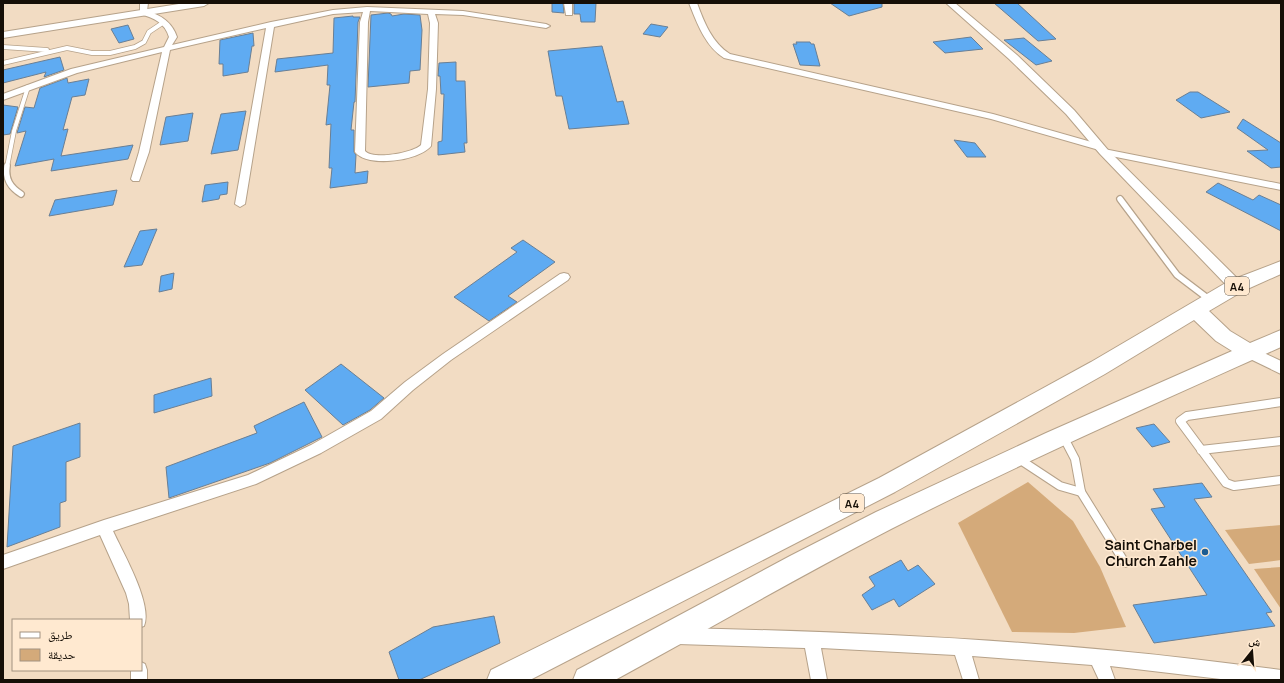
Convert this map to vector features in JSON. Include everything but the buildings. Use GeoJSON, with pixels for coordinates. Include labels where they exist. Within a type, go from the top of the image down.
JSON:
{"type":"FeatureCollection","features":[{"type":"Feature","properties":{"kind":"highway","name":"A4"},"geometry":{"type":"LineString","coordinates":[[501,680],[887,485],[1098,368],[1236,286],[1277,273]]}},
{"type":"Feature","properties":{"kind":"highway"},"geometry":{"type":"LineString","coordinates":[[1204,306],[1223,336],[1249,352]]}},
{"type":"Feature","properties":{"kind":"highway","name":"A4"},"geometry":{"type":"LineString","coordinates":[[586,680],[828,549],[1063,435],[1281,338]]}},
{"type":"Feature","properties":{"kind":"main road"},"geometry":{"type":"LineString","coordinates":[[3,35],[143,8],[204,3]]}},
{"type":"Feature","properties":{"kind":"street"},"geometry":{"type":"LineString","coordinates":[[330,3],[333,12]]}},
{"type":"Feature","properties":{"kind":"street"},"geometry":{"type":"LineString","coordinates":[[568,3],[569,13]]}},
{"type":"Feature","properties":{"kind":"street"},"geometry":{"type":"LineString","coordinates":[[693,3],[700,22],[712,43],[722,54],[727,56],[986,116],[1102,149],[1281,186]]}},
{"type":"Feature","properties":{"kind":"street"},"geometry":{"type":"LineString","coordinates":[[950,3],[1042,84],[1070,112],[1102,149],[1236,286]]}},
{"type":"Feature","properties":{"kind":"street"},"geometry":{"type":"LineString","coordinates":[[136,179],[144,152],[167,48],[173,37],[172,31],[164,22],[143,8]]}},
{"type":"Feature","properties":{"kind":"street"},"geometry":{"type":"LineString","coordinates":[[367,9],[364,22],[360,152],[364,156],[371,158],[415,154],[423,150],[426,146],[432,89],[434,23],[431,11]]}},
{"type":"Feature","properties":{"kind":"street"},"geometry":{"type":"LineString","coordinates":[[3,97],[74,71],[271,24],[333,12],[367,9],[463,13],[546,26]]}},
{"type":"Feature","properties":{"kind":"street"},"geometry":{"type":"LineString","coordinates":[[240,204],[271,24]]}},
{"type":"Feature","properties":{"kind":"street"},"geometry":{"type":"LineString","coordinates":[[3,562],[104,527],[251,480],[323,445],[376,414],[447,357],[564,277]]}},
{"type":"Feature","properties":{"kind":"street"},"geometry":{"type":"LineString","coordinates":[[1249,352],[1281,368]]}},
{"type":"Feature","properties":{"kind":"street"},"geometry":{"type":"LineString","coordinates":[[104,527],[137,604],[138,619]]}},
{"type":"Feature","properties":{"kind":"street"},"geometry":{"type":"LineString","coordinates":[[669,636],[811,639],[961,647],[1097,657],[1281,678]]}},
{"type":"Feature","properties":{"kind":"street"},"geometry":{"type":"LineString","coordinates":[[811,639],[819,680]]}},
{"type":"Feature","properties":{"kind":"street"},"geometry":{"type":"LineString","coordinates":[[961,647],[971,680]]}},
{"type":"Feature","properties":{"kind":"street"},"geometry":{"type":"LineString","coordinates":[[1097,657],[1107,680]]}},
{"type":"Feature","properties":{"kind":"lane"},"geometry":{"type":"LineString","coordinates":[[3,47],[54,50],[76,49],[92,53],[110,53],[135,47],[144,42],[149,32],[164,22]]}},
{"type":"Feature","properties":{"kind":"lane"},"geometry":{"type":"LineString","coordinates":[[3,63],[54,50]]}},
{"type":"Feature","properties":{"kind":"lane"},"geometry":{"type":"LineString","coordinates":[[21,194],[8,183],[6,175],[11,144],[28,87]]}},
{"type":"Feature","properties":{"kind":"lane"},"geometry":{"type":"LineString","coordinates":[[1120,199],[1176,275],[1204,306]]}},
{"type":"Feature","properties":{"kind":"lane"},"geometry":{"type":"LineString","coordinates":[[1281,402],[1187,416],[1180,421],[1200,450],[1226,483],[1234,486],[1281,480]]}},
{"type":"Feature","properties":{"kind":"lane"},"geometry":{"type":"LineString","coordinates":[[1063,435],[1075,459],[1081,492],[1125,563]]}},
{"type":"Feature","properties":{"kind":"lane"},"geometry":{"type":"LineString","coordinates":[[1200,450],[1281,442]]}},
{"type":"Feature","properties":{"kind":"lane"},"geometry":{"type":"LineString","coordinates":[[1017,458],[1060,486],[1081,492]]}},
{"type":"Feature","properties":{"kind":"green space"},"geometry":{"type":"Polygon","coordinates":[[[1028,482],[1073,521],[1100,567],[1126,627],[1074,633],[1012,632],[958,523],[1028,482]]]}},
{"type":"Feature","properties":{"kind":"green space"},"geometry":{"type":"Polygon","coordinates":[[[1281,525],[1281,560],[1249,564],[1225,530],[1281,525]]]}},
{"type":"Feature","properties":{"kind":"green space"},"geometry":{"type":"Polygon","coordinates":[[[1281,567],[1281,609],[1254,569],[1281,567]]]}},
{"type":"Feature","properties":{"kind":"place","name":"Saint Charbel Church Zahle"},"geometry":{"type":"Point","coordinates":[1205,552]}}]}
